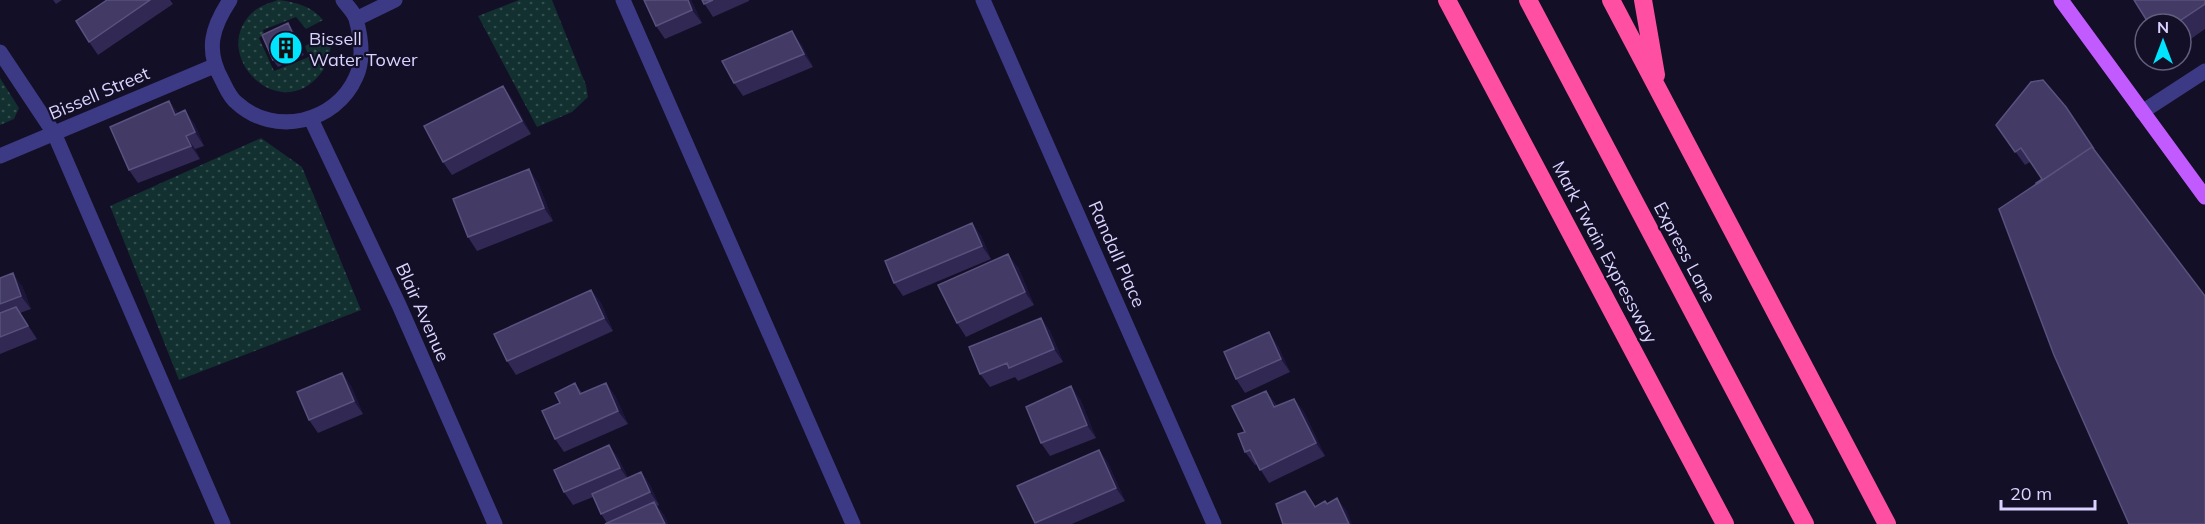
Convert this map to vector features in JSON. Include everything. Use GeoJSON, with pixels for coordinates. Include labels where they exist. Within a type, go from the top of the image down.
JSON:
{"type":"FeatureCollection","features":[{"type":"Feature","properties":{"kind":"highway","name":"Mark Twain Expressway"},"geometry":{"type":"LineString","coordinates":[[1448,0],[1725,524]]}},
{"type":"Feature","properties":{"kind":"highway","name":"Express Lane"},"geometry":{"type":"LineString","coordinates":[[1528,0],[1805,524]]}},
{"type":"Feature","properties":{"kind":"highway"},"geometry":{"type":"LineString","coordinates":[[1611,0],[1887,524]]}},
{"type":"Feature","properties":{"kind":"highway"},"geometry":{"type":"LineString","coordinates":[[1643,0],[1659,91]]}},
{"type":"Feature","properties":{"kind":"main road"},"geometry":{"type":"LineString","coordinates":[[2061,0],[2205,197]]}},
{"type":"Feature","properties":{"kind":"street"},"geometry":{"type":"LineString","coordinates":[[230,0],[218,18],[212,40],[214,66],[235,102],[252,114],[270,121],[291,123],[311,119],[329,109],[345,95],[356,78],[362,53],[356,20],[343,0]]}},
{"type":"Feature","properties":{"kind":"street"},"geometry":{"type":"LineString","coordinates":[[356,20],[395,0]]}},
{"type":"Feature","properties":{"kind":"street"},"geometry":{"type":"LineString","coordinates":[[623,0],[854,524]]}},
{"type":"Feature","properties":{"kind":"street","name":"Randall Place"},"geometry":{"type":"LineString","coordinates":[[983,0],[1214,524]]}},
{"type":"Feature","properties":{"kind":"street"},"geometry":{"type":"LineString","coordinates":[[0,52],[54,133],[223,524]]}},
{"type":"Feature","properties":{"kind":"street","name":"Bissell Street"},"geometry":{"type":"LineString","coordinates":[[0,156],[214,66]]}},
{"type":"Feature","properties":{"kind":"street"},"geometry":{"type":"LineString","coordinates":[[2142,112],[2205,71]]}},
{"type":"Feature","properties":{"kind":"street","name":"Blair Avenue"},"geometry":{"type":"LineString","coordinates":[[311,119],[399,305],[495,524]]}},
{"type":"Feature","properties":{"kind":"green space"},"geometry":{"type":"Polygon","coordinates":[[[278,0],[303,6],[314,11],[323,20],[306,29],[296,17],[263,30],[264,34],[259,38],[274,71],[309,57],[305,46],[329,34],[331,44],[330,55],[321,73],[304,88],[287,92],[269,89],[254,78],[243,64],[238,47],[241,29],[253,12],[261,6],[278,0]]]}},
{"type":"Feature","properties":{"kind":"green space"},"geometry":{"type":"Polygon","coordinates":[[[519,0],[552,0],[586,85],[588,97],[572,112],[537,127],[478,16],[519,0]]]}},
{"type":"Feature","properties":{"kind":"green space"},"geometry":{"type":"Polygon","coordinates":[[[0,78],[19,108],[14,119],[0,125],[0,78]]]}},
{"type":"Feature","properties":{"kind":"green space"},"geometry":{"type":"Polygon","coordinates":[[[261,138],[302,167],[361,310],[179,380],[110,206],[261,138]]]}},
{"type":"Feature","properties":{"kind":"building"},"geometry":{"type":"Polygon","coordinates":[[[107,0],[150,0],[89,42],[76,21],[107,0]]]}},
{"type":"Feature","properties":{"kind":"building"},"geometry":{"type":"Polygon","coordinates":[[[644,0],[688,0],[692,10],[656,26],[644,0]]]}},
{"type":"Feature","properties":{"kind":"building"},"geometry":{"type":"Polygon","coordinates":[[[2134,0],[2205,0],[2205,4],[2193,12],[2142,12],[2134,0]]]}},
{"type":"Feature","properties":{"kind":"building","name":"Bissell Water Tower"},"geometry":{"type":"Polygon","coordinates":[[[288,23],[299,48],[273,60],[262,35],[288,23]]]}},
{"type":"Feature","properties":{"kind":"building"},"geometry":{"type":"Polygon","coordinates":[[[792,31],[804,54],[734,83],[722,61],[792,31]]]}},
{"type":"Feature","properties":{"kind":"building"},"geometry":{"type":"Polygon","coordinates":[[[2043,80],[2066,107],[2094,149],[2092,147],[2037,184],[2042,179],[2021,148],[2015,152],[1996,125],[2031,82],[2043,80]]]}},
{"type":"Feature","properties":{"kind":"building"},"geometry":{"type":"Polygon","coordinates":[[[503,86],[522,121],[443,162],[424,126],[503,86]]]}},
{"type":"Feature","properties":{"kind":"building"},"geometry":{"type":"Polygon","coordinates":[[[169,101],[175,115],[185,110],[195,132],[186,136],[191,146],[129,170],[110,127],[169,101]]]}},
{"type":"Feature","properties":{"kind":"building"},"geometry":{"type":"Polygon","coordinates":[[[2092,147],[2205,296],[2205,524],[2129,524],[2054,355],[1999,209],[2092,147]]]}},
{"type":"Feature","properties":{"kind":"building"},"geometry":{"type":"Polygon","coordinates":[[[529,169],[544,208],[468,237],[453,199],[529,169]]]}},
{"type":"Feature","properties":{"kind":"building"},"geometry":{"type":"Polygon","coordinates":[[[972,223],[982,246],[894,283],[885,261],[972,223]]]}},
{"type":"Feature","properties":{"kind":"building"},"geometry":{"type":"Polygon","coordinates":[[[1008,254],[1025,292],[957,323],[938,285],[1008,254]]]}},
{"type":"Feature","properties":{"kind":"building"},"geometry":{"type":"Polygon","coordinates":[[[13,273],[21,296],[0,304],[0,278],[13,273]]]}},
{"type":"Feature","properties":{"kind":"building"},"geometry":{"type":"Polygon","coordinates":[[[591,290],[604,318],[507,361],[494,334],[591,290]]]}},
{"type":"Feature","properties":{"kind":"building"},"geometry":{"type":"Polygon","coordinates":[[[16,307],[28,326],[0,337],[0,313],[16,307]]]}},
{"type":"Feature","properties":{"kind":"building"},"geometry":{"type":"Polygon","coordinates":[[[1041,318],[1054,349],[1009,368],[1007,363],[980,374],[969,347],[1041,318]]]}},
{"type":"Feature","properties":{"kind":"building"},"geometry":{"type":"Polygon","coordinates":[[[1269,332],[1281,359],[1236,379],[1224,352],[1269,332]]]}},
{"type":"Feature","properties":{"kind":"building"},"geometry":{"type":"Polygon","coordinates":[[[342,373],[354,401],[309,420],[297,392],[342,373]]]}},
{"type":"Feature","properties":{"kind":"building"},"geometry":{"type":"Polygon","coordinates":[[[575,383],[580,394],[606,383],[618,411],[555,439],[542,411],[560,403],[555,393],[575,383]]]}},
{"type":"Feature","properties":{"kind":"building"},"geometry":{"type":"Polygon","coordinates":[[[1071,386],[1087,425],[1041,443],[1026,407],[1071,386]]]}},
{"type":"Feature","properties":{"kind":"building"},"geometry":{"type":"Polygon","coordinates":[[[1266,391],[1274,407],[1294,399],[1316,443],[1260,470],[1250,450],[1245,452],[1238,434],[1245,432],[1232,406],[1266,391]]]}},
{"type":"Feature","properties":{"kind":"building"},"geometry":{"type":"Polygon","coordinates":[[[609,445],[620,468],[564,492],[554,470],[609,445]]]}},
{"type":"Feature","properties":{"kind":"building"},"geometry":{"type":"Polygon","coordinates":[[[1099,450],[1116,488],[1035,523],[1017,486],[1099,450]]]}},
{"type":"Feature","properties":{"kind":"building"},"geometry":{"type":"Polygon","coordinates":[[[641,472],[650,492],[601,514],[592,494],[641,472]]]}},
{"type":"Feature","properties":{"kind":"building"},"geometry":{"type":"Polygon","coordinates":[[[1305,491],[1315,507],[1337,498],[1349,524],[1283,524],[1276,504],[1305,491]]]}},
{"type":"Feature","properties":{"kind":"building"},"geometry":{"type":"Polygon","coordinates":[[[654,502],[665,524],[605,524],[654,502]]]}},
{"type":"Feature","properties":{"kind":"place","name":"Bissell Water Tower"},"geometry":{"type":"Point","coordinates":[286,48]}}]}
